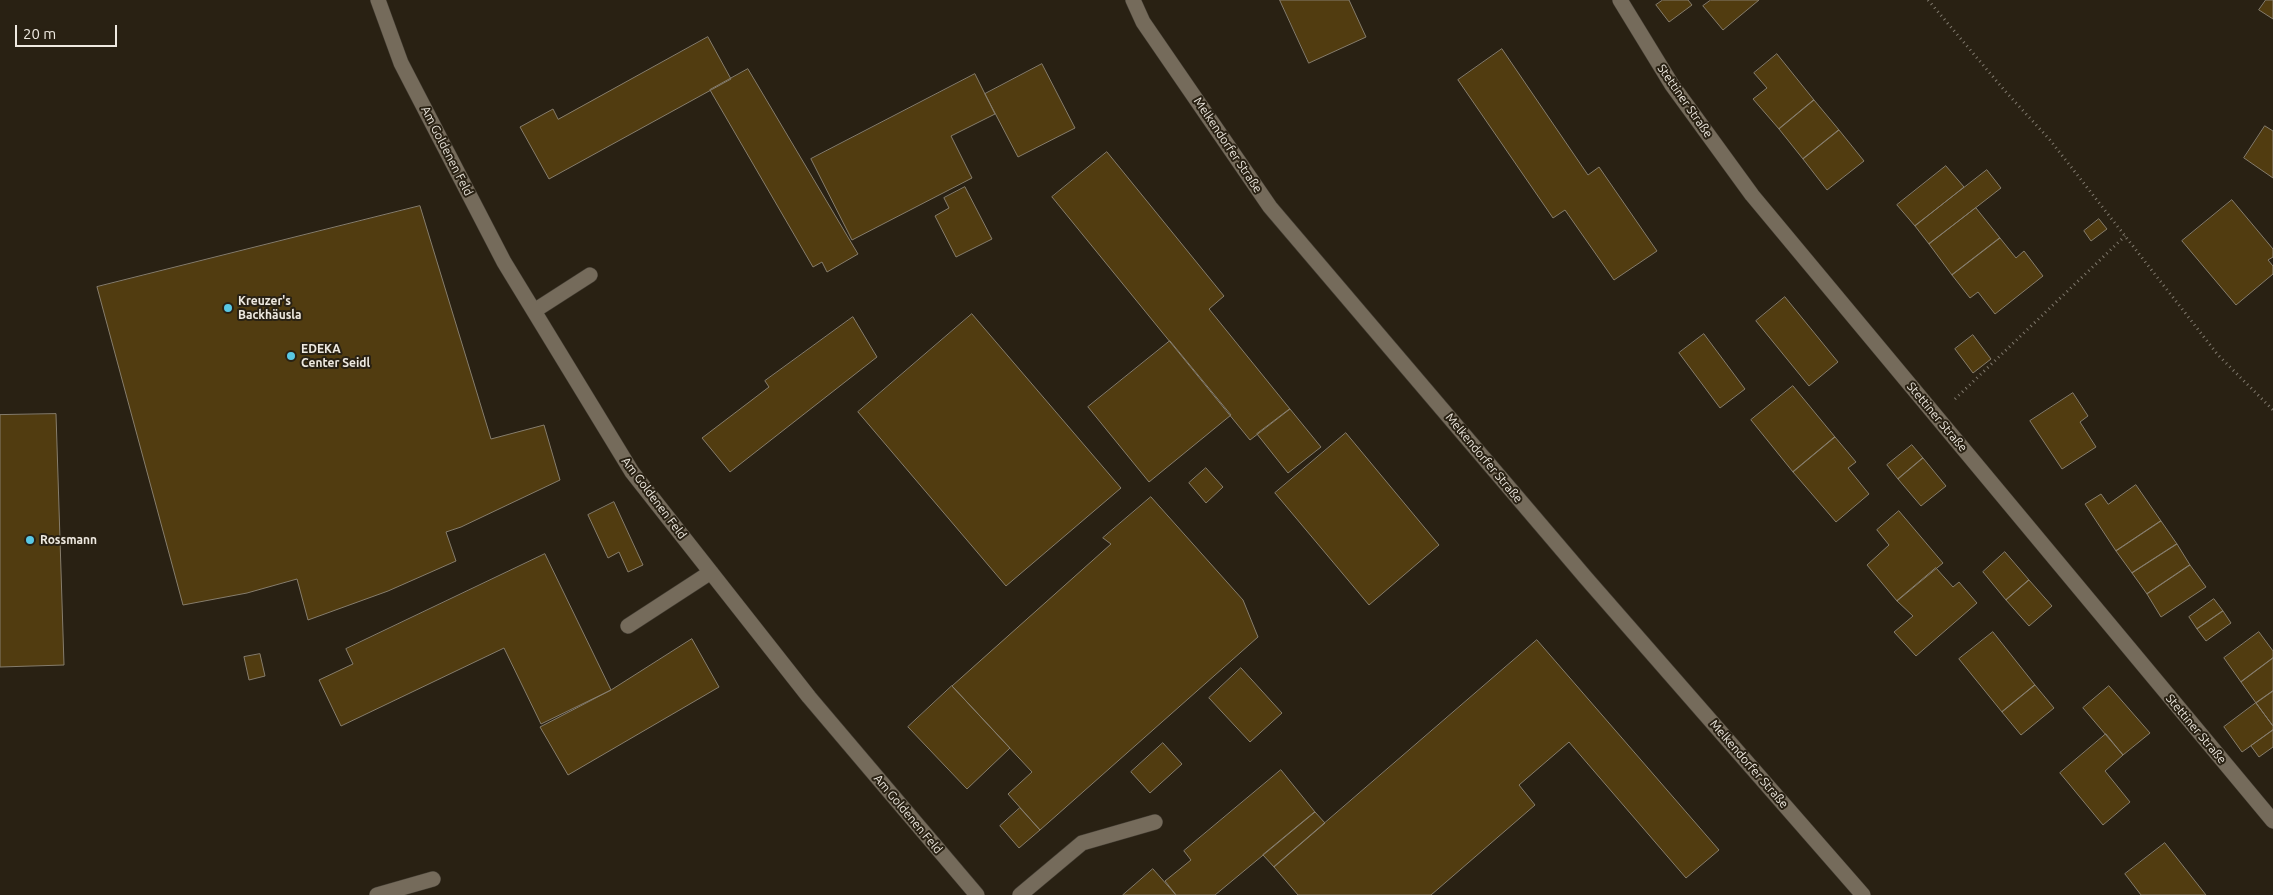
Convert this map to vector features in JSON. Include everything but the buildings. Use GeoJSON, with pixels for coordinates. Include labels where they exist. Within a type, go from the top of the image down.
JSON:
{"type":"FeatureCollection","features":[{"type":"Feature","properties":{"kind":"street","name":"Am Goldenen Feld"},"geometry":{"type":"LineString","coordinates":[[378,0],[402,63],[504,262],[632,472],[809,697],[977,895]]}},
{"type":"Feature","properties":{"kind":"street","name":"Melkendorfer Straße"},"geometry":{"type":"LineString","coordinates":[[1133,0],[1143,22],[1270,207],[1586,578],[1863,895]]}},
{"type":"Feature","properties":{"kind":"street","name":"Stettiner Straße"},"geometry":{"type":"LineString","coordinates":[[1620,0],[1672,85],[1752,195],[2273,821]]}},
{"type":"Feature","properties":{"kind":"street"},"geometry":{"type":"LineString","coordinates":[[534,311],[590,275]]}},
{"type":"Feature","properties":{"kind":"street"},"geometry":{"type":"LineString","coordinates":[[628,626],[711,572]]}},
{"type":"Feature","properties":{"kind":"street"},"geometry":{"type":"LineString","coordinates":[[1020,895],[1082,843],[1156,822]]}},
{"type":"Feature","properties":{"kind":"street"},"geometry":{"type":"LineString","coordinates":[[377,895],[433,879]]}},
{"type":"Feature","properties":{"kind":"path"},"geometry":{"type":"LineString","coordinates":[[1928,0],[2005,91],[2050,140],[2218,355],[2273,410]]}},
{"type":"Feature","properties":{"kind":"path"},"geometry":{"type":"LineString","coordinates":[[1936,416],[2125,236]]}},
{"type":"Feature","properties":{"kind":"place","name":"Kreuzer's Backhäusla"},"geometry":{"type":"Point","coordinates":[228,308]}},
{"type":"Feature","properties":{"kind":"place","name":"EDEKA Center Seidl"},"geometry":{"type":"Point","coordinates":[291,356]}},
{"type":"Feature","properties":{"kind":"place","name":"Rossmann"},"geometry":{"type":"Point","coordinates":[30,540]}}]}
